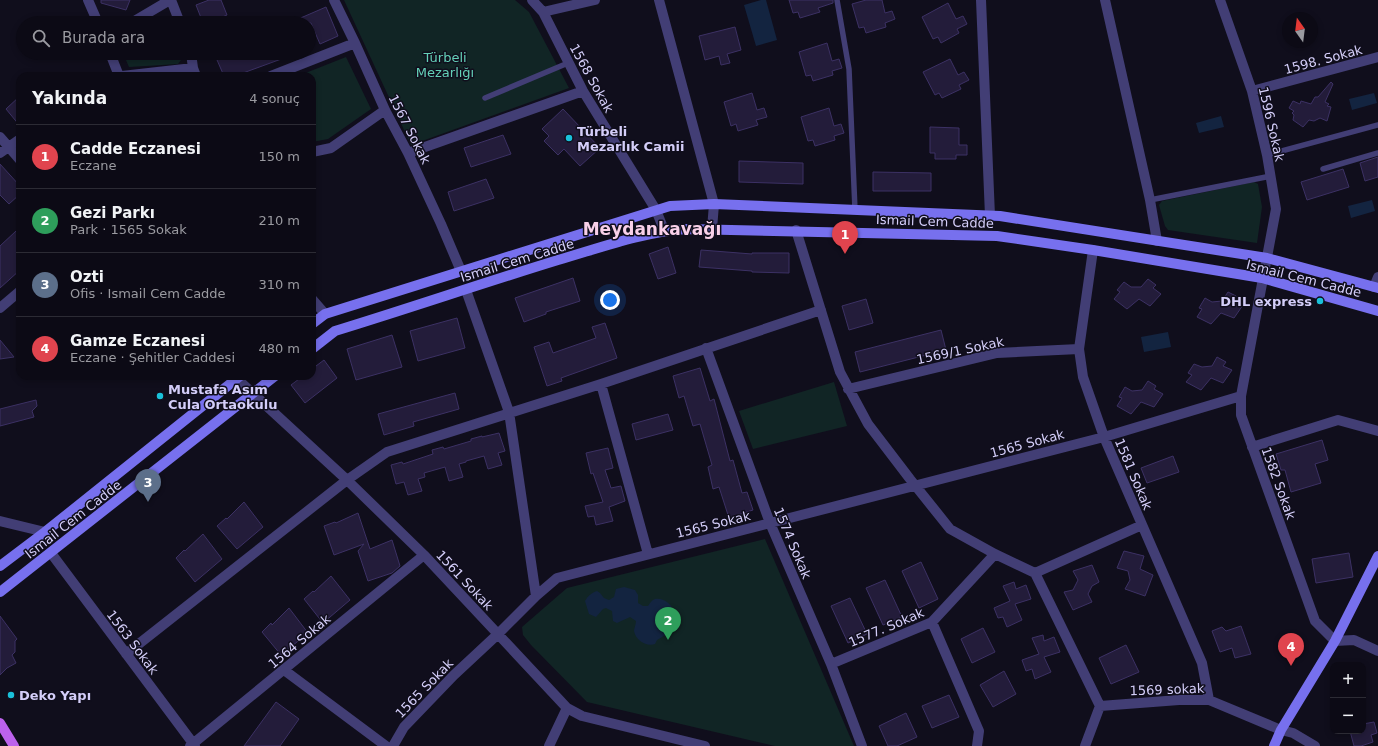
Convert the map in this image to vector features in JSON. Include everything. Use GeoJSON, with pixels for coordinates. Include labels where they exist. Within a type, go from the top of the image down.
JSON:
{"type":"FeatureCollection","features":[{"type":"Feature","properties":{"kind":"main road","name":"Ismail Cem Cadde"},"geometry":{"type":"LineString","coordinates":[[316,321],[325,314],[656,210],[670,206],[714,204],[1000,216],[1267,258],[1377,284]]}},
{"type":"Feature","properties":{"kind":"main road","name":"Ismail Cem Cadde"},"geometry":{"type":"LineString","coordinates":[[316,346],[336,331],[524,270],[641,235],[664,230],[687,228],[997,236],[1093,250],[1262,278],[1378,311]]}},
{"type":"Feature","properties":{"kind":"main road","name":"Ismail Cem Cadde"},"geometry":{"type":"LineString","coordinates":[[0,566],[46,532],[233,380]]}},
{"type":"Feature","properties":{"kind":"main road","name":"Ismail Cem Cadde"},"geometry":{"type":"LineString","coordinates":[[0,592],[270,380]]}},
{"type":"Feature","properties":{"kind":"main road"},"geometry":{"type":"LineString","coordinates":[[1274,746],[1281,730],[1335,641],[1378,556]]}},
{"type":"Feature","properties":{"kind":"main road"},"geometry":{"type":"LineString","coordinates":[[0,724],[14,746]]}},
{"type":"Feature","properties":{"kind":"street"},"geometry":{"type":"LineString","coordinates":[[88,0],[95,16]]}},
{"type":"Feature","properties":{"kind":"street"},"geometry":{"type":"LineString","coordinates":[[143,16],[170,0],[177,16]]}},
{"type":"Feature","properties":{"kind":"street","name":"1567 Sokak"},"geometry":{"type":"LineString","coordinates":[[334,0],[385,110],[408,153],[461,271]]}},
{"type":"Feature","properties":{"kind":"street","name":"1568 Sokak"},"geometry":{"type":"LineString","coordinates":[[532,0],[543,12],[583,91],[656,210],[664,230]]}},
{"type":"Feature","properties":{"kind":"street"},"geometry":{"type":"LineString","coordinates":[[543,12],[595,0]]}},
{"type":"Feature","properties":{"kind":"street"},"geometry":{"type":"LineString","coordinates":[[659,0],[714,204],[712,229]]}},
{"type":"Feature","properties":{"kind":"street"},"geometry":{"type":"LineString","coordinates":[[981,0],[990,216]]}},
{"type":"Feature","properties":{"kind":"street"},"geometry":{"type":"LineString","coordinates":[[1105,0],[1150,200],[1157,241]]}},
{"type":"Feature","properties":{"kind":"street","name":"1596 Sokak"},"geometry":{"type":"LineString","coordinates":[[1220,0],[1252,91],[1271,176],[1276,210],[1262,278]]}},
{"type":"Feature","properties":{"kind":"street"},"geometry":{"type":"LineString","coordinates":[[316,58],[355,43]]}},
{"type":"Feature","properties":{"kind":"street","name":"1598. Sokak"},"geometry":{"type":"LineString","coordinates":[[1252,91],[1378,57]]}},
{"type":"Feature","properties":{"kind":"street"},"geometry":{"type":"LineString","coordinates":[[113,60],[117,72]]}},
{"type":"Feature","properties":{"kind":"street"},"geometry":{"type":"LineString","coordinates":[[192,60],[194,72]]}},
{"type":"Feature","properties":{"kind":"street"},"geometry":{"type":"LineString","coordinates":[[281,72],[312,60]]}},
{"type":"Feature","properties":{"kind":"street"},"geometry":{"type":"LineString","coordinates":[[408,153],[583,91]]}},
{"type":"Feature","properties":{"kind":"street"},"geometry":{"type":"LineString","coordinates":[[316,151],[331,148],[385,110]]}},
{"type":"Feature","properties":{"kind":"street"},"geometry":{"type":"LineString","coordinates":[[0,137],[4,150],[16,158]]}},
{"type":"Feature","properties":{"kind":"street"},"geometry":{"type":"LineString","coordinates":[[4,150],[16,142]]}},
{"type":"Feature","properties":{"kind":"street"},"geometry":{"type":"LineString","coordinates":[[796,230],[840,372],[868,424],[950,529],[1035,574],[1100,706],[1085,746]]}},
{"type":"Feature","properties":{"kind":"street","name":"1581 Sokak"},"geometry":{"type":"LineString","coordinates":[[1093,250],[1079,349],[1083,377],[1104,437],[1202,663],[1209,700]]}},
{"type":"Feature","properties":{"kind":"street","name":"1582 Sokak"},"geometry":{"type":"LineString","coordinates":[[1262,278],[1241,396],[1241,415],[1315,621],[1335,641]]}},
{"type":"Feature","properties":{"kind":"street"},"geometry":{"type":"LineString","coordinates":[[466,290],[509,412],[536,596]]}},
{"type":"Feature","properties":{"kind":"street"},"geometry":{"type":"LineString","coordinates":[[0,308],[16,295]]}},
{"type":"Feature","properties":{"kind":"street"},"geometry":{"type":"LineString","coordinates":[[316,304],[325,314]]}},
{"type":"Feature","properties":{"kind":"street"},"geometry":{"type":"LineString","coordinates":[[126,654],[347,480],[387,452],[601,384],[821,310]]}},
{"type":"Feature","properties":{"kind":"street","name":"1574 Sokak"},"geometry":{"type":"LineString","coordinates":[[706,348],[770,523],[831,664],[862,746]]}},
{"type":"Feature","properties":{"kind":"street","name":"1569/1 Sokak"},"geometry":{"type":"LineString","coordinates":[[848,389],[997,354],[1079,349]]}},
{"type":"Feature","properties":{"kind":"street","name":"1561 Sokak"},"geometry":{"type":"LineString","coordinates":[[240,380],[347,480],[424,555],[567,708],[582,716],[705,746]]}},
{"type":"Feature","properties":{"kind":"street"},"geometry":{"type":"LineString","coordinates":[[601,384],[648,554]]}},
{"type":"Feature","properties":{"kind":"street","name":"1565 Sokak"},"geometry":{"type":"LineString","coordinates":[[393,746],[404,727],[454,675],[536,596],[557,578],[1104,437],[1241,396]]}},
{"type":"Feature","properties":{"kind":"street"},"geometry":{"type":"LineString","coordinates":[[1252,447],[1338,420],[1378,431]]}},
{"type":"Feature","properties":{"kind":"street"},"geometry":{"type":"LineString","coordinates":[[0,521],[46,532]]}},
{"type":"Feature","properties":{"kind":"street"},"geometry":{"type":"LineString","coordinates":[[1035,574],[1142,525]]}},
{"type":"Feature","properties":{"kind":"street","name":"1563 Sokak"},"geometry":{"type":"LineString","coordinates":[[51,553],[193,745]]}},
{"type":"Feature","properties":{"kind":"street","name":"1577. Sokak"},"geometry":{"type":"LineString","coordinates":[[831,664],[932,622],[995,554]]}},
{"type":"Feature","properties":{"kind":"street","name":"1564 Sokak"},"geometry":{"type":"LineString","coordinates":[[193,745],[424,555]]}},
{"type":"Feature","properties":{"kind":"street"},"geometry":{"type":"LineString","coordinates":[[932,622],[979,731],[976,746]]}},
{"type":"Feature","properties":{"kind":"street"},"geometry":{"type":"LineString","coordinates":[[1335,641],[1354,640],[1378,651]]}},
{"type":"Feature","properties":{"kind":"street"},"geometry":{"type":"LineString","coordinates":[[284,670],[386,746]]}},
{"type":"Feature","properties":{"kind":"street","name":"1569 sokak"},"geometry":{"type":"LineString","coordinates":[[1100,706],[1179,700],[1209,700],[1281,730],[1293,733],[1315,746]]}},
{"type":"Feature","properties":{"kind":"street"},"geometry":{"type":"LineString","coordinates":[[549,746],[567,708]]}},
{"type":"Feature","properties":{"kind":"lane"},"geometry":{"type":"LineString","coordinates":[[837,0],[849,69],[855,210]]}},
{"type":"Feature","properties":{"kind":"lane"},"geometry":{"type":"LineString","coordinates":[[485,98],[568,63]]}},
{"type":"Feature","properties":{"kind":"lane"},"geometry":{"type":"LineString","coordinates":[[1267,155],[1378,125]]}},
{"type":"Feature","properties":{"kind":"lane"},"geometry":{"type":"LineString","coordinates":[[1323,169],[1378,153]]}},
{"type":"Feature","properties":{"kind":"lane"},"geometry":{"type":"LineString","coordinates":[[1150,200],[1271,176]]}},
{"type":"Feature","properties":{"kind":"green space","name":"Türbeli Mezarlığı"},"geometry":{"type":"Polygon","coordinates":[[[344,0],[515,0],[529,12],[569,88],[411,145],[344,0]]]}},
{"type":"Feature","properties":{"kind":"green space"},"geometry":{"type":"Polygon","coordinates":[[[346,57],[371,109],[328,139],[316,141],[316,72],[308,72],[346,57]]]}},
{"type":"Feature","properties":{"kind":"green space"},"geometry":{"type":"Polygon","coordinates":[[[126,60],[181,60],[178,64],[129,67],[126,60]]]}},
{"type":"Feature","properties":{"kind":"green space"},"geometry":{"type":"Polygon","coordinates":[[[1254,182],[1258,184],[1262,207],[1257,243],[1168,230],[1165,226],[1159,205],[1162,201],[1254,182]]]}},
{"type":"Feature","properties":{"kind":"green space"},"geometry":{"type":"Polygon","coordinates":[[[834,382],[847,426],[753,449],[739,411],[834,382]]]}},
{"type":"Feature","properties":{"kind":"green space"},"geometry":{"type":"Polygon","coordinates":[[[765,539],[854,746],[775,746],[587,702],[523,635],[522,627],[567,588],[765,539]]]}},
{"type":"Feature","properties":{"kind":"water"},"geometry":{"type":"Polygon","coordinates":[[[766,0],[777,40],[756,46],[744,5],[766,0]]]}},
{"type":"Feature","properties":{"kind":"water"},"geometry":{"type":"Polygon","coordinates":[[[1374,93],[1377,103],[1352,110],[1349,99],[1374,93]]]}},
{"type":"Feature","properties":{"kind":"water"},"geometry":{"type":"Polygon","coordinates":[[[1221,116],[1224,127],[1199,133],[1196,123],[1221,116]]]}},
{"type":"Feature","properties":{"kind":"water"},"geometry":{"type":"Polygon","coordinates":[[[1372,200],[1375,211],[1351,218],[1348,206],[1372,200]]]}},
{"type":"Feature","properties":{"kind":"water"},"geometry":{"type":"Polygon","coordinates":[[[1168,332],[1171,347],[1144,352],[1141,337],[1168,332]]]}},
{"type":"Feature","properties":{"kind":"water"},"geometry":{"type":"Polygon","coordinates":[[[624,587],[635,590],[638,595],[638,603],[643,606],[648,606],[654,599],[659,599],[667,602],[673,608],[677,620],[672,624],[667,634],[657,640],[655,644],[645,644],[637,638],[634,631],[636,621],[630,617],[617,623],[613,621],[612,611],[606,608],[603,609],[596,617],[589,614],[585,601],[591,594],[597,591],[604,598],[609,600],[614,597],[616,589],[624,587]]]}},
{"type":"Feature","properties":{"kind":"building"},"geometry":{"type":"Polygon","coordinates":[[[101,0],[130,0],[126,10],[101,3],[101,0]]]}},
{"type":"Feature","properties":{"kind":"building"},"geometry":{"type":"Polygon","coordinates":[[[209,0],[221,0],[227,15],[200,16],[196,5],[209,0]]]}},
{"type":"Feature","properties":{"kind":"building"},"geometry":{"type":"Polygon","coordinates":[[[789,0],[833,0],[833,3],[818,8],[820,12],[800,18],[798,12],[793,13],[789,0]]]}},
{"type":"Feature","properties":{"kind":"building"},"geometry":{"type":"Polygon","coordinates":[[[866,0],[882,0],[885,13],[892,11],[895,19],[885,23],[886,27],[866,33],[864,27],[859,28],[852,4],[866,0]]]}},
{"type":"Feature","properties":{"kind":"building"},"geometry":{"type":"Polygon","coordinates":[[[948,3],[956,19],[963,16],[967,24],[957,29],[959,33],[941,43],[938,37],[933,39],[922,17],[948,3]]]}},
{"type":"Feature","properties":{"kind":"building"},"geometry":{"type":"Polygon","coordinates":[[[326,7],[338,36],[320,44],[316,35],[316,16],[305,16],[326,7]]]}},
{"type":"Feature","properties":{"kind":"building"},"geometry":{"type":"Polygon","coordinates":[[[735,27],[741,50],[727,54],[730,63],[721,65],[719,56],[705,60],[699,36],[735,27]]]}},
{"type":"Feature","properties":{"kind":"building"},"geometry":{"type":"Polygon","coordinates":[[[827,43],[832,61],[839,59],[842,68],[832,71],[833,75],[813,81],[811,75],[806,76],[799,52],[827,43]]]}},
{"type":"Feature","properties":{"kind":"building"},"geometry":{"type":"Polygon","coordinates":[[[950,59],[958,75],[964,72],[969,80],[959,85],[961,89],[942,98],[939,93],[935,95],[923,72],[950,59]]]}},
{"type":"Feature","properties":{"kind":"building"},"geometry":{"type":"Polygon","coordinates":[[[217,60],[279,60],[246,72],[222,72],[217,60]]]}},
{"type":"Feature","properties":{"kind":"building"},"geometry":{"type":"Polygon","coordinates":[[[1331,82],[1333,84],[1325,102],[1329,104],[1327,106],[1331,107],[1327,121],[1320,118],[1314,121],[1309,120],[1303,127],[1293,120],[1294,115],[1292,113],[1294,111],[1289,108],[1293,101],[1300,104],[1301,101],[1311,104],[1315,97],[1318,97],[1331,82]]]}},
{"type":"Feature","properties":{"kind":"building"},"geometry":{"type":"Polygon","coordinates":[[[752,93],[757,110],[764,108],[767,117],[756,120],[758,125],[738,131],[736,124],[731,126],[724,102],[752,93]]]}},
{"type":"Feature","properties":{"kind":"building"},"geometry":{"type":"Polygon","coordinates":[[[16,100],[16,121],[6,109],[16,100]]]}},
{"type":"Feature","properties":{"kind":"building"},"geometry":{"type":"Polygon","coordinates":[[[829,108],[834,126],[841,124],[844,133],[834,136],[835,140],[815,146],[813,140],[808,141],[801,117],[829,108]]]}},
{"type":"Feature","properties":{"kind":"building","name":"Türbeli Mezarlık Camii"},"geometry":{"type":"Polygon","coordinates":[[[563,109],[600,148],[580,166],[564,149],[558,155],[544,141],[549,136],[542,129],[563,109]]]}},
{"type":"Feature","properties":{"kind":"building"},"geometry":{"type":"Polygon","coordinates":[[[930,127],[959,128],[959,145],[967,145],[967,155],[956,155],[956,159],[935,159],[935,153],[930,153],[930,127]]]}},
{"type":"Feature","properties":{"kind":"building"},"geometry":{"type":"Polygon","coordinates":[[[503,135],[511,154],[471,167],[464,148],[503,135]]]}},
{"type":"Feature","properties":{"kind":"building"},"geometry":{"type":"Polygon","coordinates":[[[1378,157],[1378,177],[1365,181],[1360,163],[1378,157]]]}},
{"type":"Feature","properties":{"kind":"building"},"geometry":{"type":"Polygon","coordinates":[[[739,161],[803,163],[803,184],[739,182],[739,161]]]}},
{"type":"Feature","properties":{"kind":"building"},"geometry":{"type":"Polygon","coordinates":[[[0,164],[16,182],[16,198],[9,204],[0,195],[0,164]]]}},
{"type":"Feature","properties":{"kind":"building"},"geometry":{"type":"Polygon","coordinates":[[[1343,169],[1349,187],[1307,200],[1301,182],[1343,169]]]}},
{"type":"Feature","properties":{"kind":"building"},"geometry":{"type":"Polygon","coordinates":[[[873,172],[931,173],[931,191],[873,191],[873,172]]]}},
{"type":"Feature","properties":{"kind":"building"},"geometry":{"type":"Polygon","coordinates":[[[486,179],[494,198],[454,211],[448,192],[486,179]]]}},
{"type":"Feature","properties":{"kind":"building"},"geometry":{"type":"Polygon","coordinates":[[[16,231],[16,274],[0,288],[0,246],[16,231]]]}},
{"type":"Feature","properties":{"kind":"building"},"geometry":{"type":"Polygon","coordinates":[[[668,247],[676,273],[658,279],[649,254],[668,247]]]}},
{"type":"Feature","properties":{"kind":"building"},"geometry":{"type":"Polygon","coordinates":[[[701,250],[752,254],[789,253],[789,273],[752,272],[699,267],[701,250]]]}},
{"type":"Feature","properties":{"kind":"building"},"geometry":{"type":"Polygon","coordinates":[[[573,278],[580,301],[546,312],[546,314],[524,322],[515,298],[573,278]]]}},
{"type":"Feature","properties":{"kind":"building"},"geometry":{"type":"Polygon","coordinates":[[[1148,279],[1156,285],[1153,288],[1161,294],[1150,306],[1139,299],[1127,309],[1114,299],[1120,292],[1117,290],[1124,282],[1131,287],[1141,287],[1148,279]]]}},
{"type":"Feature","properties":{"kind":"building"},"geometry":{"type":"Polygon","coordinates":[[[1228,292],[1236,296],[1234,300],[1243,305],[1234,318],[1221,313],[1211,324],[1197,317],[1202,309],[1199,308],[1205,298],[1212,302],[1222,301],[1228,292]]]}},
{"type":"Feature","properties":{"kind":"building"},"geometry":{"type":"Polygon","coordinates":[[[866,299],[873,323],[849,330],[842,306],[866,299]]]}},
{"type":"Feature","properties":{"kind":"building"},"geometry":{"type":"Polygon","coordinates":[[[457,318],[465,348],[418,361],[410,331],[457,318]]]}},
{"type":"Feature","properties":{"kind":"building"},"geometry":{"type":"Polygon","coordinates":[[[605,323],[617,358],[561,378],[562,381],[547,386],[534,347],[549,342],[553,353],[596,338],[592,327],[605,323]]]}},
{"type":"Feature","properties":{"kind":"building"},"geometry":{"type":"Polygon","coordinates":[[[941,330],[946,350],[860,372],[855,352],[941,330]]]}},
{"type":"Feature","properties":{"kind":"building"},"geometry":{"type":"Polygon","coordinates":[[[392,335],[402,367],[356,380],[347,349],[392,335]]]}},
{"type":"Feature","properties":{"kind":"building"},"geometry":{"type":"Polygon","coordinates":[[[0,340],[14,357],[0,359],[0,340]]]}},
{"type":"Feature","properties":{"kind":"building"},"geometry":{"type":"Polygon","coordinates":[[[1217,357],[1226,362],[1223,366],[1232,370],[1223,383],[1211,378],[1201,390],[1186,382],[1192,375],[1188,373],[1194,364],[1202,367],[1212,366],[1217,357]]]}},
{"type":"Feature","properties":{"kind":"building"},"geometry":{"type":"Polygon","coordinates":[[[324,360],[337,378],[305,403],[291,385],[298,380],[316,380],[316,366],[324,360]]]}},
{"type":"Feature","properties":{"kind":"building"},"geometry":{"type":"Polygon","coordinates":[[[700,368],[710,401],[714,399],[730,461],[733,460],[742,493],[747,492],[753,510],[729,518],[719,487],[713,489],[708,467],[712,465],[700,424],[693,426],[684,396],[679,398],[673,376],[700,368]]]}},
{"type":"Feature","properties":{"kind":"building"},"geometry":{"type":"Polygon","coordinates":[[[1148,381],[1156,386],[1154,389],[1163,394],[1154,407],[1141,402],[1131,414],[1117,406],[1122,398],[1119,397],[1125,387],[1132,391],[1142,390],[1148,381]]]}},
{"type":"Feature","properties":{"kind":"building"},"geometry":{"type":"Polygon","coordinates":[[[455,393],[459,409],[413,422],[414,426],[384,435],[378,414],[455,393]]]}},
{"type":"Feature","properties":{"kind":"building"},"geometry":{"type":"Polygon","coordinates":[[[36,400],[37,406],[32,411],[34,417],[0,426],[0,409],[36,400]]]}},
{"type":"Feature","properties":{"kind":"building"},"geometry":{"type":"Polygon","coordinates":[[[668,414],[673,430],[636,440],[632,424],[668,414]]]}},
{"type":"Feature","properties":{"kind":"building"},"geometry":{"type":"Polygon","coordinates":[[[499,433],[505,451],[498,453],[502,465],[488,469],[484,456],[459,464],[463,477],[449,481],[445,467],[424,473],[425,477],[418,479],[422,491],[408,495],[404,482],[396,484],[391,465],[402,462],[403,464],[433,454],[432,450],[443,447],[444,449],[471,441],[471,439],[499,433]]]}},
{"type":"Feature","properties":{"kind":"building"},"geometry":{"type":"Polygon","coordinates":[[[1322,440],[1328,460],[1315,464],[1321,483],[1291,492],[1285,470],[1281,470],[1276,454],[1322,440]]]}},
{"type":"Feature","properties":{"kind":"building"},"geometry":{"type":"Polygon","coordinates":[[[608,448],[613,468],[605,470],[611,488],[621,486],[625,501],[609,507],[613,521],[596,525],[594,516],[588,517],[585,506],[603,502],[593,473],[591,474],[586,453],[608,448]]]}},
{"type":"Feature","properties":{"kind":"building"},"geometry":{"type":"Polygon","coordinates":[[[1173,456],[1179,472],[1147,483],[1141,468],[1173,456]]]}},
{"type":"Feature","properties":{"kind":"building"},"geometry":{"type":"Polygon","coordinates":[[[244,502],[263,527],[237,549],[217,526],[226,518],[227,519],[244,502]]]}},
{"type":"Feature","properties":{"kind":"building"},"geometry":{"type":"Polygon","coordinates":[[[358,513],[370,549],[392,540],[400,566],[392,573],[368,581],[358,551],[364,544],[334,555],[324,526],[335,522],[336,523],[358,513]]]}},
{"type":"Feature","properties":{"kind":"building"},"geometry":{"type":"Polygon","coordinates":[[[203,534],[222,559],[195,582],[176,558],[203,534]]]}},
{"type":"Feature","properties":{"kind":"building"},"geometry":{"type":"Polygon","coordinates":[[[1124,551],[1144,556],[1140,569],[1153,575],[1145,596],[1125,589],[1130,580],[1128,571],[1117,568],[1124,551]]]}},
{"type":"Feature","properties":{"kind":"building"},"geometry":{"type":"Polygon","coordinates":[[[1349,553],[1353,577],[1316,583],[1312,559],[1349,553]]]}},
{"type":"Feature","properties":{"kind":"building"},"geometry":{"type":"Polygon","coordinates":[[[921,562],[938,599],[919,608],[902,571],[921,562]]]}},
{"type":"Feature","properties":{"kind":"building"},"geometry":{"type":"Polygon","coordinates":[[[1092,565],[1099,582],[1092,586],[1088,594],[1092,602],[1073,610],[1064,592],[1073,590],[1078,580],[1073,571],[1092,565]]]}},
{"type":"Feature","properties":{"kind":"building"},"geometry":{"type":"Polygon","coordinates":[[[331,576],[350,600],[323,623],[304,599],[331,576]]]}},
{"type":"Feature","properties":{"kind":"building"},"geometry":{"type":"Polygon","coordinates":[[[885,580],[902,617],[883,625],[866,588],[885,580]]]}},
{"type":"Feature","properties":{"kind":"building"},"geometry":{"type":"Polygon","coordinates":[[[1014,582],[1016,589],[1026,585],[1031,599],[1015,604],[1022,620],[1007,627],[1003,617],[998,618],[994,608],[1010,601],[1003,586],[1014,582]]]}},
{"type":"Feature","properties":{"kind":"building"},"geometry":{"type":"Polygon","coordinates":[[[850,598],[867,634],[848,643],[831,606],[850,598]]]}},
{"type":"Feature","properties":{"kind":"building"},"geometry":{"type":"Polygon","coordinates":[[[289,608],[308,633],[281,655],[262,632],[271,623],[272,625],[289,608]]]}},
{"type":"Feature","properties":{"kind":"building"},"geometry":{"type":"Polygon","coordinates":[[[0,616],[17,639],[15,641],[15,652],[12,655],[16,663],[7,668],[0,675],[0,616]]]}},
{"type":"Feature","properties":{"kind":"building"},"geometry":{"type":"Polygon","coordinates":[[[1241,626],[1251,654],[1235,658],[1232,648],[1220,652],[1212,631],[1222,627],[1226,631],[1241,626]]]}},
{"type":"Feature","properties":{"kind":"building"},"geometry":{"type":"Polygon","coordinates":[[[983,628],[995,652],[972,663],[961,639],[983,628]]]}},
{"type":"Feature","properties":{"kind":"building"},"geometry":{"type":"Polygon","coordinates":[[[1043,635],[1044,641],[1054,637],[1060,652],[1044,657],[1051,672],[1035,679],[1032,669],[1026,671],[1022,660],[1039,654],[1032,638],[1043,635]]]}},
{"type":"Feature","properties":{"kind":"building"},"geometry":{"type":"Polygon","coordinates":[[[1126,645],[1139,672],[1111,684],[1099,658],[1126,645]]]}},
{"type":"Feature","properties":{"kind":"building"},"geometry":{"type":"Polygon","coordinates":[[[1004,671],[1016,694],[993,707],[980,685],[1004,671]]]}},
{"type":"Feature","properties":{"kind":"building"},"geometry":{"type":"Polygon","coordinates":[[[949,695],[959,717],[932,728],[922,706],[949,695]]]}},
{"type":"Feature","properties":{"kind":"building"},"geometry":{"type":"Polygon","coordinates":[[[276,702],[299,719],[280,746],[244,746],[276,702]]]}},
{"type":"Feature","properties":{"kind":"building"},"geometry":{"type":"Polygon","coordinates":[[[906,713],[917,737],[897,746],[888,746],[879,726],[906,713]]]}},
{"type":"Feature","properties":{"kind":"building"},"geometry":{"type":"Polygon","coordinates":[[[1374,722],[1377,733],[1371,735],[1373,742],[1361,746],[1354,746],[1351,734],[1366,734],[1366,723],[1374,722]]]}},
{"type":"Feature","properties":{"kind":"place","name":"Türbeli Mezarlık Camii"},"geometry":{"type":"Point","coordinates":[569,138]}},
{"type":"Feature","properties":{"kind":"place","name":"Cadde Eczanesi"},"geometry":{"type":"Point","coordinates":[845,254]}},
{"type":"Feature","properties":{"kind":"place","name":"DHL express"},"geometry":{"type":"Point","coordinates":[1320,301]}},
{"type":"Feature","properties":{"kind":"place","name":"Mustafa Asım Cula Ortaokulu"},"geometry":{"type":"Point","coordinates":[160,396]}},
{"type":"Feature","properties":{"kind":"place","name":"Ozti"},"geometry":{"type":"Point","coordinates":[148,502]}},
{"type":"Feature","properties":{"kind":"place","name":"Gezi Parkı"},"geometry":{"type":"Point","coordinates":[668,640]}},
{"type":"Feature","properties":{"kind":"place","name":"Gamze Eczanesi"},"geometry":{"type":"Point","coordinates":[1291,666]}},
{"type":"Feature","properties":{"kind":"place","name":"Deko Yapı"},"geometry":{"type":"Point","coordinates":[11,695]}},
{"type":"Feature","properties":{"kind":"district","name":"Meydankavağı"},"geometry":{"type":"Point","coordinates":[652,229]}}]}
